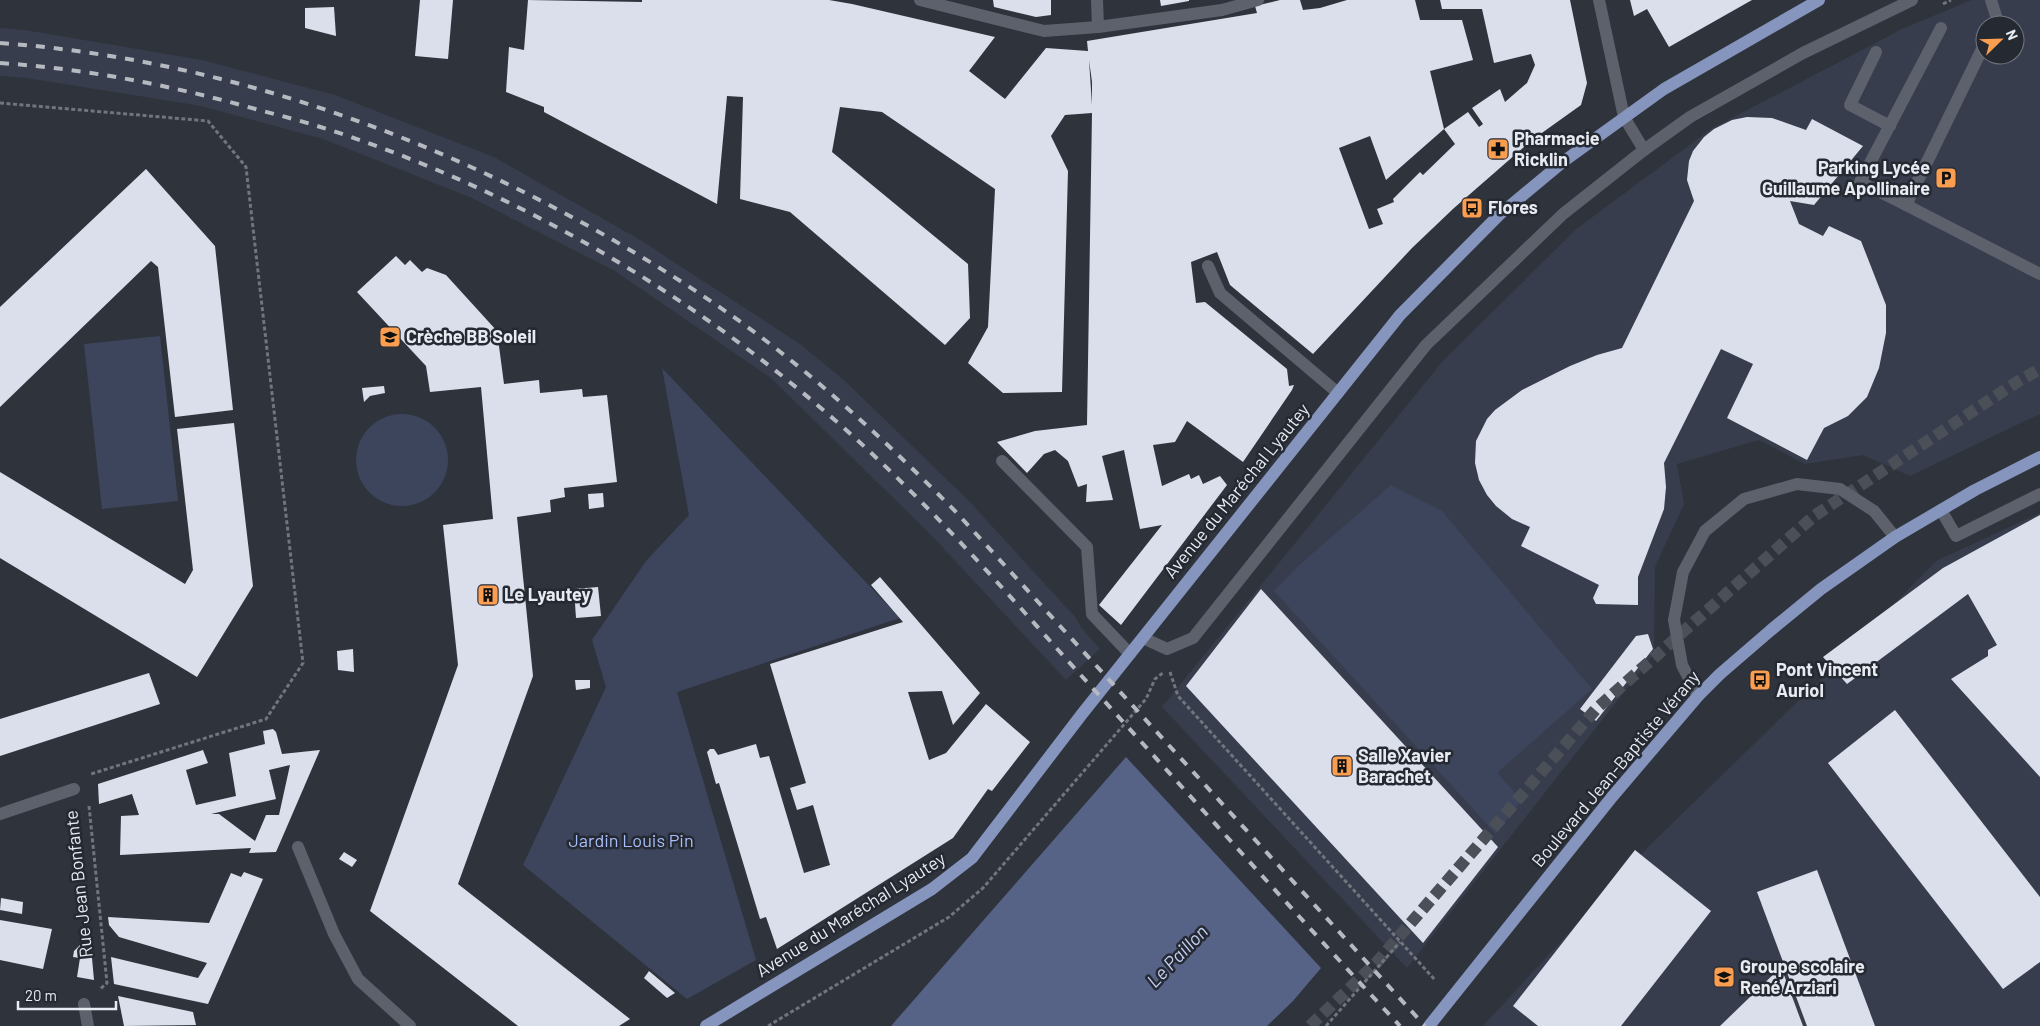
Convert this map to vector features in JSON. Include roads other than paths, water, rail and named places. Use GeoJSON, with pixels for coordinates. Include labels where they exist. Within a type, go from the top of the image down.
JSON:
{"type":"FeatureCollection","features":[{"type":"Feature","properties":{"kind":"main road","name":"Avenue du Maréchal Lyautey"},"geometry":{"type":"LineString","coordinates":[[706,1026],[932,889],[972,858],[1130,654],[1400,315],[1499,215],[1564,162],[1682,77],[1819,0]]}},
{"type":"Feature","properties":{"kind":"main road","name":"Boulevard Jean-Baptiste Vérany"},"geometry":{"type":"LineString","coordinates":[[1429,1026],[1612,797],[1698,696],[1792,612],[1821,589],[1895,537],[1975,490],[2040,457]]}},
{"type":"Feature","properties":{"kind":"street"},"geometry":{"type":"LineString","coordinates":[[920,0],[1044,31],[1098,27],[1222,10],[1258,0]]}},
{"type":"Feature","properties":{"kind":"street"},"geometry":{"type":"LineString","coordinates":[[1098,0],[1098,27]]}},
{"type":"Feature","properties":{"kind":"street"},"geometry":{"type":"LineString","coordinates":[[1599,0],[1624,117],[1644,150]]}},
{"type":"Feature","properties":{"kind":"street"},"geometry":{"type":"LineString","coordinates":[[1143,638],[1167,649],[1193,638],[1426,345],[1562,214],[1690,117],[1803,53],[1912,0]]}},
{"type":"Feature","properties":{"kind":"street"},"geometry":{"type":"LineString","coordinates":[[1991,0],[1996,15]]}},
{"type":"Feature","properties":{"kind":"street"},"geometry":{"type":"LineString","coordinates":[[1941,28],[1860,182],[2040,274]]}},
{"type":"Feature","properties":{"kind":"street"},"geometry":{"type":"LineString","coordinates":[[1876,52],[1850,105],[1890,126]]}},
{"type":"Feature","properties":{"kind":"street"},"geometry":{"type":"LineString","coordinates":[[1906,205],[1975,64]]}},
{"type":"Feature","properties":{"kind":"street"},"geometry":{"type":"LineString","coordinates":[[1208,266],[1220,293],[1338,393]]}},
{"type":"Feature","properties":{"kind":"street"},"geometry":{"type":"LineString","coordinates":[[1002,461],[1087,547],[1092,614],[1130,654]]}},
{"type":"Feature","properties":{"kind":"street"},"geometry":{"type":"LineString","coordinates":[[1698,696],[1682,666],[1674,620],[1683,572],[1705,531],[1744,499],[1797,484],[1840,489],[1874,511],[1895,537]]}},
{"type":"Feature","properties":{"kind":"street"},"geometry":{"type":"LineString","coordinates":[[1941,510],[1956,536],[2040,494]]}},
{"type":"Feature","properties":{"kind":"street"},"geometry":{"type":"LineString","coordinates":[[0,814],[74,789]]}},
{"type":"Feature","properties":{"kind":"street"},"geometry":{"type":"LineString","coordinates":[[298,847],[334,934],[358,979],[410,1026]]}},
{"type":"Feature","properties":{"kind":"street"},"geometry":{"type":"LineString","coordinates":[[84,1004],[88,1026]]}},
{"type":"Feature","properties":{"kind":"water","name":"Le Paillon"},"geometry":{"type":"Polygon","coordinates":[[[1126,757],[1321,968],[1293,1001],[1267,1026],[891,1026],[1126,757]]]}},
{"type":"Feature","properties":{"kind":"tunnel"},"geometry":{"type":"LineString","coordinates":[[1310,1026],[1377,962],[1596,709],[1814,516],[2017,382],[2040,369]]}},
{"type":"Feature","properties":{"kind":"railway"},"geometry":{"type":"LineString","coordinates":[[0,43],[94,54],[188,71],[281,96],[372,126],[462,163],[548,205],[632,251],[712,302],[777,349],[809,375],[869,428],[956,512],[1425,1026]]}},
{"type":"Feature","properties":{"kind":"railway"},"geometry":{"type":"LineString","coordinates":[[0,63],[99,74],[195,93],[319,126],[395,153],[462,181],[528,212],[592,247],[655,285],[715,325],[829,415],[923,503],[1400,1026]]}},
{"type":"Feature","properties":{"kind":"place","name":"Pharmacie Ricklin"},"geometry":{"type":"Point","coordinates":[1498,149]}},
{"type":"Feature","properties":{"kind":"place","name":"Parking Lycée Guillaume Apollinaire"},"geometry":{"type":"Point","coordinates":[1946,178]}},
{"type":"Feature","properties":{"kind":"place","name":"Flores"},"geometry":{"type":"Point","coordinates":[1472,208]}},
{"type":"Feature","properties":{"kind":"place","name":"Crèche BB Soleil"},"geometry":{"type":"Point","coordinates":[390,337]}},
{"type":"Feature","properties":{"kind":"place","name":"Le Lyautey"},"geometry":{"type":"Point","coordinates":[488,595]}},
{"type":"Feature","properties":{"kind":"place","name":"Pont Vincent Auriol"},"geometry":{"type":"Point","coordinates":[1760,680]}},
{"type":"Feature","properties":{"kind":"place","name":"Salle Xavier Barachet"},"geometry":{"type":"Point","coordinates":[1342,766]}},
{"type":"Feature","properties":{"kind":"place","name":"Groupe scolaire René Arziari"},"geometry":{"type":"Point","coordinates":[1724,977]}},
{"type":"Feature","properties":{"kind":"park label","name":"Jardin Louis Pin"},"geometry":{"type":"Point","coordinates":[631,841]}}]}
